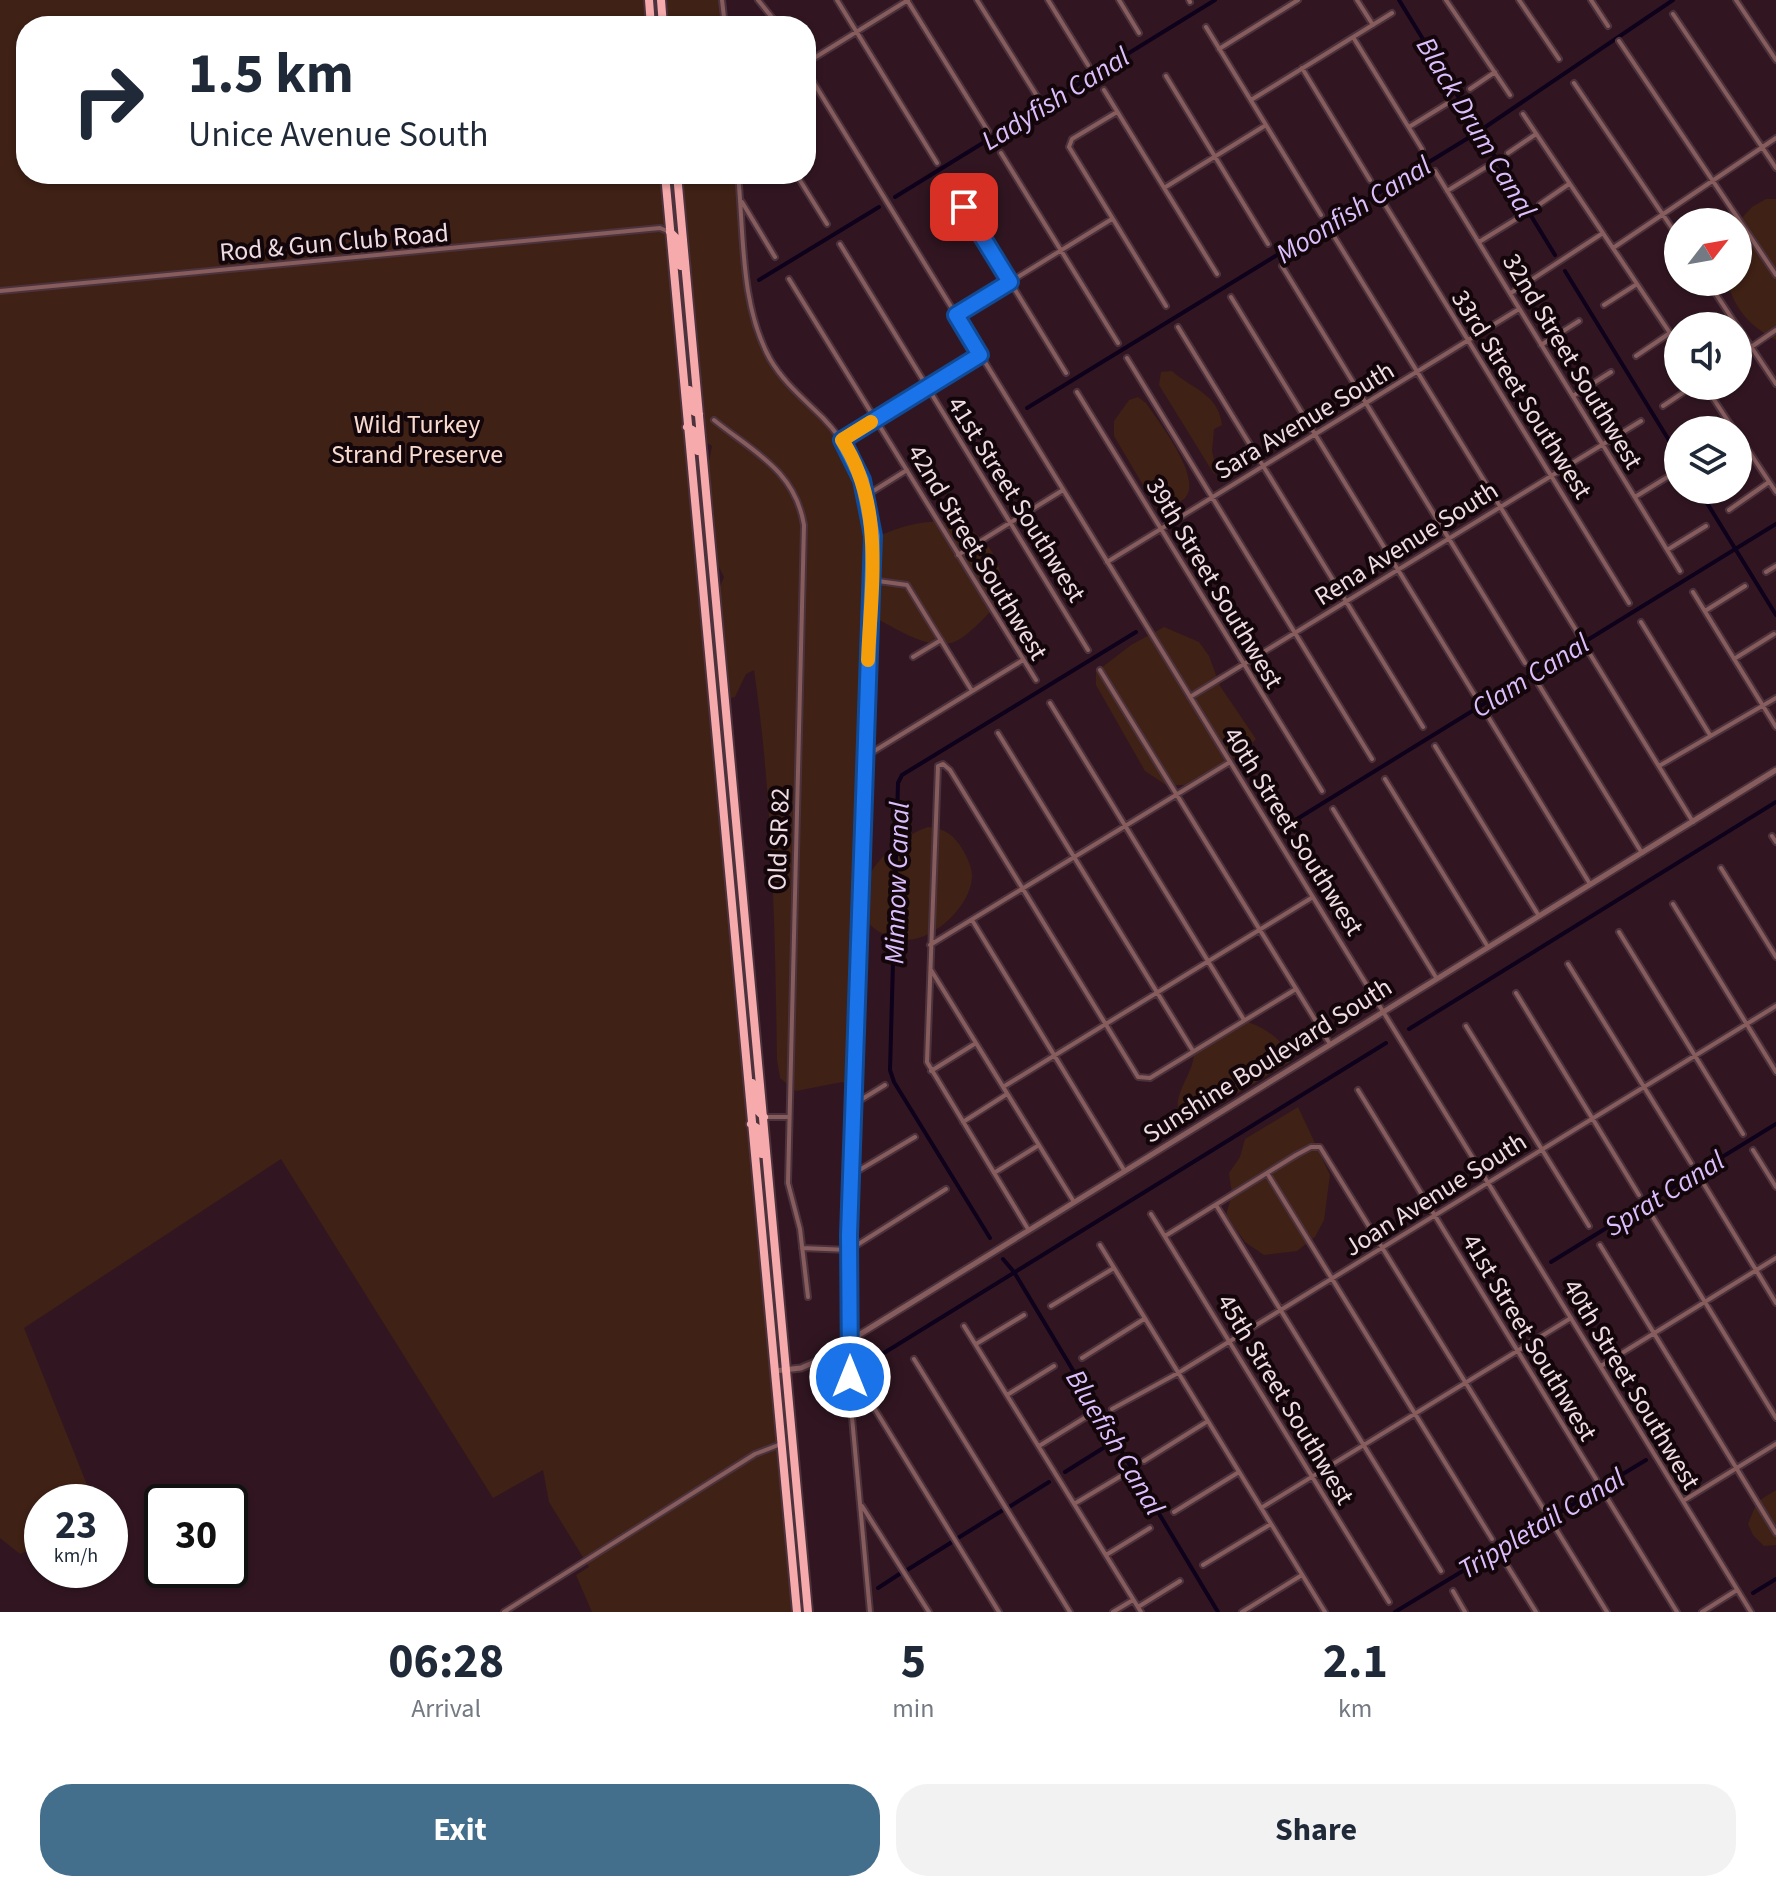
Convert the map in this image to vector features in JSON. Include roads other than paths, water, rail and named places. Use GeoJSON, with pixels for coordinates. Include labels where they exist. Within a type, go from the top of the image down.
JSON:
{"type":"FeatureCollection","features":[{"type":"Feature","properties":{"kind":"highway"},"geometry":{"type":"LineString","coordinates":[[666,184],[797,1612]]}},
{"type":"Feature","properties":{"kind":"highway"},"geometry":{"type":"LineString","coordinates":[[678,184],[808,1612]]}},
{"type":"Feature","properties":{"kind":"highway"},"geometry":{"type":"LineString","coordinates":[[670,232],[677,239],[684,308],[691,325]]}},
{"type":"Feature","properties":{"kind":"highway"},"geometry":{"type":"LineString","coordinates":[[680,339],[686,348],[692,406],[699,414]]}},
{"type":"Feature","properties":{"kind":"highway"},"geometry":{"type":"LineString","coordinates":[[687,427],[695,436],[701,491],[708,511]]}},
{"type":"Feature","properties":{"kind":"highway"},"geometry":{"type":"LineString","coordinates":[[742,1016],[747,1025],[756,1109],[764,1117]]}},
{"type":"Feature","properties":{"kind":"highway"},"geometry":{"type":"LineString","coordinates":[[751,1124],[757,1128],[766,1197],[772,1209]]}},
{"type":"Feature","properties":{"kind":"street"},"geometry":{"type":"LineString","coordinates":[[758,0],[771,16]]}},
{"type":"Feature","properties":{"kind":"street"},"geometry":{"type":"LineString","coordinates":[[837,0],[937,163]]}},
{"type":"Feature","properties":{"kind":"street"},"geometry":{"type":"LineString","coordinates":[[816,57],[908,0],[988,131]]}},
{"type":"Feature","properties":{"kind":"street"},"geometry":{"type":"LineString","coordinates":[[977,0],[1037,96]]}},
{"type":"Feature","properties":{"kind":"street"},"geometry":{"type":"LineString","coordinates":[[1048,0],[1088,65]]}},
{"type":"Feature","properties":{"kind":"street"},"geometry":{"type":"LineString","coordinates":[[1119,0],[1139,33]]}},
{"type":"Feature","properties":{"kind":"street"},"geometry":{"type":"LineString","coordinates":[[1219,49],[1298,0]]}},
{"type":"Feature","properties":{"kind":"street"},"geometry":{"type":"LineString","coordinates":[[1357,0],[1373,25]]}},
{"type":"Feature","properties":{"kind":"street"},"geometry":{"type":"LineString","coordinates":[[1446,0],[1510,95]]}},
{"type":"Feature","properties":{"kind":"street"},"geometry":{"type":"LineString","coordinates":[[1519,0],[1559,59]]}},
{"type":"Feature","properties":{"kind":"street"},"geometry":{"type":"LineString","coordinates":[[1591,0],[1608,26]]}},
{"type":"Feature","properties":{"kind":"street"},"geometry":{"type":"LineString","coordinates":[[1736,0],[1776,60]]}},
{"type":"Feature","properties":{"kind":"street"},"geometry":{"type":"LineString","coordinates":[[1251,100],[1392,13]]}},
{"type":"Feature","properties":{"kind":"street"},"geometry":{"type":"LineString","coordinates":[[1673,14],[1776,168]]}},
{"type":"Feature","properties":{"kind":"street"},"geometry":{"type":"LineString","coordinates":[[1206,27],[1321,215]]}},
{"type":"Feature","properties":{"kind":"street"},"geometry":{"type":"LineString","coordinates":[[1353,37],[1422,149]]}},
{"type":"Feature","properties":{"kind":"street"},"geometry":{"type":"LineString","coordinates":[[1619,41],[1776,275]]}},
{"type":"Feature","properties":{"kind":"street"},"geometry":{"type":"LineString","coordinates":[[1302,68],[1370,180]]}},
{"type":"Feature","properties":{"kind":"street"},"geometry":{"type":"LineString","coordinates":[[1470,89],[1495,72]]}},
{"type":"Feature","properties":{"kind":"street"},"geometry":{"type":"LineString","coordinates":[[1166,76],[1268,244]]}},
{"type":"Feature","properties":{"kind":"street"},"geometry":{"type":"LineString","coordinates":[[1574,83],[1663,215]]}},
{"type":"Feature","properties":{"kind":"street","name":"40th Street Southwest"},"geometry":{"type":"LineString","coordinates":[[816,86],[1751,1612]]}},
{"type":"Feature","properties":{"kind":"street"},"geometry":{"type":"LineString","coordinates":[[1104,90],[1217,274]]}},
{"type":"Feature","properties":{"kind":"street"},"geometry":{"type":"LineString","coordinates":[[1408,127],[1448,103]]}},
{"type":"Feature","properties":{"kind":"street"},"geometry":{"type":"LineString","coordinates":[[1117,112],[1072,139],[1070,151],[1166,306]]}},
{"type":"Feature","properties":{"kind":"street"},"geometry":{"type":"LineString","coordinates":[[1523,114],[1664,324]]}},
{"type":"Feature","properties":{"kind":"street"},"geometry":{"type":"LineString","coordinates":[[1164,188],[1266,125]]}},
{"type":"Feature","properties":{"kind":"street"},"geometry":{"type":"LineString","coordinates":[[1508,153],[1536,134]]}},
{"type":"Feature","properties":{"kind":"street"},"geometry":{"type":"LineString","coordinates":[[1613,248],[1776,138]]}},
{"type":"Feature","properties":{"kind":"street"},"geometry":{"type":"LineString","coordinates":[[1001,153],[1118,343]]}},
{"type":"Feature","properties":{"kind":"street"},"geometry":{"type":"LineString","coordinates":[[1447,191],[1486,167]]}},
{"type":"Feature","properties":{"kind":"street","name":"32nd Street Southwest"},"geometry":{"type":"LineString","coordinates":[[1435,171],[1680,571]]}},
{"type":"Feature","properties":{"kind":"street"},"geometry":{"type":"LineString","coordinates":[[949,182],[1066,373]]}},
{"type":"Feature","properties":{"kind":"street"},"geometry":{"type":"LineString","coordinates":[[739,184],[751,306],[761,339],[784,380],[842,440],[867,495],[872,527],[849,1250],[850,1377],[870,1612]]}},
{"type":"Feature","properties":{"kind":"street"},"geometry":{"type":"LineString","coordinates":[[802,184],[827,224]]}},
{"type":"Feature","properties":{"kind":"street"},"geometry":{"type":"LineString","coordinates":[[1540,204],[1569,184]]}},
{"type":"Feature","properties":{"kind":"street"},"geometry":{"type":"LineString","coordinates":[[741,200],[775,257]]}},
{"type":"Feature","properties":{"kind":"street","name":"33rd Street Southwest"},"geometry":{"type":"LineString","coordinates":[[1384,203],[1629,603]]}},
{"type":"Feature","properties":{"kind":"street"},"geometry":{"type":"LineString","coordinates":[[1479,242],[1518,218]]}},
{"type":"Feature","properties":{"kind":"street"},"geometry":{"type":"LineString","coordinates":[[956,315],[1112,219]]}},
{"type":"Feature","properties":{"kind":"street","name":"Rod & Gun Club Road"},"geometry":{"type":"LineString","coordinates":[[0,291],[660,228],[670,232]]}},
{"type":"Feature","properties":{"kind":"street"},"geometry":{"type":"LineString","coordinates":[[1332,233],[1579,635]]}},
{"type":"Feature","properties":{"kind":"street"},"geometry":{"type":"LineString","coordinates":[[1510,294],[1603,233]]}},
{"type":"Feature","properties":{"kind":"street","name":"41st Street Southwest"},"geometry":{"type":"LineString","coordinates":[[840,244],[1088,650]]}},
{"type":"Feature","properties":{"kind":"street"},"geometry":{"type":"LineString","coordinates":[[1282,266],[1525,663]]}},
{"type":"Feature","properties":{"kind":"street","name":"42nd Street Southwest"},"geometry":{"type":"LineString","coordinates":[[789,279],[1036,680]]}},
{"type":"Feature","properties":{"kind":"street"},"geometry":{"type":"LineString","coordinates":[[1604,305],[1637,284]]}},
{"type":"Feature","properties":{"kind":"street"},"geometry":{"type":"LineString","coordinates":[[1231,297],[1474,694]]}},
{"type":"Feature","properties":{"kind":"street","name":"Sara Avenue South"},"geometry":{"type":"LineString","coordinates":[[1107,562],[1519,309]]}},
{"type":"Feature","properties":{"kind":"street"},"geometry":{"type":"LineString","coordinates":[[1541,345],[1579,321]]}},
{"type":"Feature","properties":{"kind":"street"},"geometry":{"type":"LineString","coordinates":[[1178,327],[1423,727]]}},
{"type":"Feature","properties":{"kind":"street"},"geometry":{"type":"LineString","coordinates":[[1752,346],[1776,330]]}},
{"type":"Feature","properties":{"kind":"street"},"geometry":{"type":"LineString","coordinates":[[1636,356],[1664,337]]}},
{"type":"Feature","properties":{"kind":"street"},"geometry":{"type":"LineString","coordinates":[[1752,348],[1776,384]]}},
{"type":"Feature","properties":{"kind":"street"},"geometry":{"type":"LineString","coordinates":[[842,440],[980,355]]}},
{"type":"Feature","properties":{"kind":"street"},"geometry":{"type":"LineString","coordinates":[[1127,358],[1372,759]]}},
{"type":"Feature","properties":{"kind":"street"},"geometry":{"type":"LineString","coordinates":[[1573,396],[1611,372]]}},
{"type":"Feature","properties":{"kind":"street","name":"39th Street Southwest"},"geometry":{"type":"LineString","coordinates":[[1077,392],[1322,791]]}},
{"type":"Feature","properties":{"kind":"street"},"geometry":{"type":"LineString","coordinates":[[1663,406],[1672,400]]}},
{"type":"Feature","properties":{"kind":"street","name":"Old SR 82"},"geometry":{"type":"LineString","coordinates":[[714,420],[780,470],[797,499],[804,525],[789,1196],[798,1220],[808,1297]]}},
{"type":"Feature","properties":{"kind":"street","name":"Rena Avenue South"},"geometry":{"type":"LineString","coordinates":[[1190,697],[1641,421]]}},
{"type":"Feature","properties":{"kind":"street"},"geometry":{"type":"LineString","coordinates":[[1752,456],[1776,492]]}},
{"type":"Feature","properties":{"kind":"street"},"geometry":{"type":"LineString","coordinates":[[867,495],[907,470]]}},
{"type":"Feature","properties":{"kind":"street"},"geometry":{"type":"LineString","coordinates":[[1635,497],[1664,479]]}},
{"type":"Feature","properties":{"kind":"street"},"geometry":{"type":"LineString","coordinates":[[1729,510],[1769,482]]}},
{"type":"Feature","properties":{"kind":"street"},"geometry":{"type":"LineString","coordinates":[[958,555],[1063,490]]}},
{"type":"Feature","properties":{"kind":"street"},"geometry":{"type":"LineString","coordinates":[[1667,550],[1706,526]]}},
{"type":"Feature","properties":{"kind":"street"},"geometry":{"type":"LineString","coordinates":[[1766,572],[1776,566]]}},
{"type":"Feature","properties":{"kind":"street"},"geometry":{"type":"LineString","coordinates":[[871,580],[899,581],[907,585],[972,691]]}},
{"type":"Feature","properties":{"kind":"street"},"geometry":{"type":"LineString","coordinates":[[1705,611],[1745,586]]}},
{"type":"Feature","properties":{"kind":"street"},"geometry":{"type":"LineString","coordinates":[[1693,592],[1776,727]]}},
{"type":"Feature","properties":{"kind":"street"},"geometry":{"type":"LineString","coordinates":[[1641,622],[1710,735]]}},
{"type":"Feature","properties":{"kind":"street"},"geometry":{"type":"LineString","coordinates":[[1734,659],[1774,634]]}},
{"type":"Feature","properties":{"kind":"street"},"geometry":{"type":"LineString","coordinates":[[913,657],[941,640]]}},
{"type":"Feature","properties":{"kind":"street"},"geometry":{"type":"LineString","coordinates":[[1590,654],[1693,822]]}},
{"type":"Feature","properties":{"kind":"street"},"geometry":{"type":"LineString","coordinates":[[866,751],[871,753],[1023,660]]}},
{"type":"Feature","properties":{"kind":"street"},"geometry":{"type":"LineString","coordinates":[[1100,670],[1330,1044]]}},
{"type":"Feature","properties":{"kind":"street"},"geometry":{"type":"LineString","coordinates":[[1539,685],[1642,853]]}},
{"type":"Feature","properties":{"kind":"street"},"geometry":{"type":"LineString","coordinates":[[1659,766],[1776,698]]}},
{"type":"Feature","properties":{"kind":"street"},"geometry":{"type":"LineString","coordinates":[[1050,703],[1244,1020]]}},
{"type":"Feature","properties":{"kind":"street"},"geometry":{"type":"LineString","coordinates":[[1487,715],[1591,885]]}},
{"type":"Feature","properties":{"kind":"street"},"geometry":{"type":"LineString","coordinates":[[998,733],[1193,1051]]}},
{"type":"Feature","properties":{"kind":"street"},"geometry":{"type":"LineString","coordinates":[[1435,746],[1539,916]]}},
{"type":"Feature","properties":{"kind":"street"},"geometry":{"type":"LineString","coordinates":[[930,945],[1230,762]]}},
{"type":"Feature","properties":{"kind":"street"},"geometry":{"type":"LineString","coordinates":[[1028,1229],[927,1062],[936,770],[943,764],[950,770],[1142,1079],[1296,989]]}},
{"type":"Feature","properties":{"kind":"street","name":"Sunshine Boulevard South"},"geometry":{"type":"LineString","coordinates":[[774,1371],[810,1365],[1776,770]]}},
{"type":"Feature","properties":{"kind":"street"},"geometry":{"type":"LineString","coordinates":[[1385,779],[1488,947]]}},
{"type":"Feature","properties":{"kind":"street"},"geometry":{"type":"LineString","coordinates":[[1333,809],[1437,979]]}},
{"type":"Feature","properties":{"kind":"street"},"geometry":{"type":"LineString","coordinates":[[1772,836],[1776,842]]}},
{"type":"Feature","properties":{"kind":"street"},"geometry":{"type":"LineString","coordinates":[[1721,868],[1776,957]]}},
{"type":"Feature","properties":{"kind":"street"},"geometry":{"type":"LineString","coordinates":[[1003,1087],[1313,897]]}},
{"type":"Feature","properties":{"kind":"street"},"geometry":{"type":"LineString","coordinates":[[1673,904],[1776,1072]]}},
{"type":"Feature","properties":{"kind":"street"},"geometry":{"type":"LineString","coordinates":[[972,920],[1124,1170]]}},
{"type":"Feature","properties":{"kind":"street"},"geometry":{"type":"LineString","coordinates":[[1619,932],[1743,1134]]}},
{"type":"Feature","properties":{"kind":"street"},"geometry":{"type":"LineString","coordinates":[[1568,964],[1691,1163]]}},
{"type":"Feature","properties":{"kind":"street"},"geometry":{"type":"LineString","coordinates":[[930,967],[1074,1202]]}},
{"type":"Feature","properties":{"kind":"street"},"geometry":{"type":"LineString","coordinates":[[1516,993],[1639,1195]]}},
{"type":"Feature","properties":{"kind":"street","name":"Joan Avenue South"},"geometry":{"type":"LineString","coordinates":[[1112,1409],[1178,1373],[1776,1006]]}},
{"type":"Feature","properties":{"kind":"street"},"geometry":{"type":"LineString","coordinates":[[1466,1026],[1589,1226]]}},
{"type":"Feature","properties":{"kind":"street"},"geometry":{"type":"LineString","coordinates":[[931,1071],[976,1043]]}},
{"type":"Feature","properties":{"kind":"street"},"geometry":{"type":"LineString","coordinates":[[854,1104],[885,1085]]}},
{"type":"Feature","properties":{"kind":"street","name":"41st Street Southwest"},"geometry":{"type":"LineString","coordinates":[[1358,1090],[1596,1479]]}},
{"type":"Feature","properties":{"kind":"street"},"geometry":{"type":"LineString","coordinates":[[963,1122],[1007,1094]]}},
{"type":"Feature","properties":{"kind":"street"},"geometry":{"type":"LineString","coordinates":[[764,1117],[789,1117]]}},
{"type":"Feature","properties":{"kind":"street"},"geometry":{"type":"LineString","coordinates":[[851,1175],[915,1137]]}},
{"type":"Feature","properties":{"kind":"street"},"geometry":{"type":"LineString","coordinates":[[994,1173],[1039,1145]]}},
{"type":"Feature","properties":{"kind":"street"},"geometry":{"type":"LineString","coordinates":[[1165,1236],[1311,1147],[1320,1147],[1543,1508]]}},
{"type":"Feature","properties":{"kind":"street"},"geometry":{"type":"LineString","coordinates":[[1753,1150],[1776,1187]]}},
{"type":"Feature","properties":{"kind":"street"},"geometry":{"type":"LineString","coordinates":[[1267,1173],[1492,1539]]}},
{"type":"Feature","properties":{"kind":"street"},"geometry":{"type":"LineString","coordinates":[[1702,1181],[1776,1303]]}},
{"type":"Feature","properties":{"kind":"street"},"geometry":{"type":"LineString","coordinates":[[802,1248],[849,1250],[946,1189]]}},
{"type":"Feature","properties":{"kind":"street"},"geometry":{"type":"LineString","coordinates":[[1216,1205],[1441,1571]]}},
{"type":"Feature","properties":{"kind":"street","name":"45th Street Southwest"},"geometry":{"type":"LineString","coordinates":[[1151,1214],[1389,1602]]}},
{"type":"Feature","properties":{"kind":"street"},"geometry":{"type":"LineString","coordinates":[[1651,1214],[1776,1418]]}},
{"type":"Feature","properties":{"kind":"street"},"geometry":{"type":"LineString","coordinates":[[1100,1245],[1325,1612]]}},
{"type":"Feature","properties":{"kind":"street"},"geometry":{"type":"LineString","coordinates":[[1600,1245],[1776,1533]]}},
{"type":"Feature","properties":{"kind":"street"},"geometry":{"type":"LineString","coordinates":[[1600,1366],[1776,1258]]}},
{"type":"Feature","properties":{"kind":"street"},"geometry":{"type":"LineString","coordinates":[[1051,1306],[1114,1268]]}},
{"type":"Feature","properties":{"kind":"street"},"geometry":{"type":"LineString","coordinates":[[976,1344],[1024,1315]]}},
{"type":"Feature","properties":{"kind":"street"},"geometry":{"type":"LineString","coordinates":[[1082,1358],[1145,1318]]}},
{"type":"Feature","properties":{"kind":"street"},"geometry":{"type":"LineString","coordinates":[[1261,1508],[1571,1318]]}},
{"type":"Feature","properties":{"kind":"street"},"geometry":{"type":"LineString","coordinates":[[964,1326],[1139,1609],[1180,1581]]}},
{"type":"Feature","properties":{"kind":"street"},"geometry":{"type":"LineString","coordinates":[[914,1359],[1070,1612]]}},
{"type":"Feature","properties":{"kind":"street"},"geometry":{"type":"LineString","coordinates":[[1007,1395],[1054,1366]]}},
{"type":"Feature","properties":{"kind":"street"},"geometry":{"type":"LineString","coordinates":[[850,1377],[865,1393],[999,1612]]}},
{"type":"Feature","properties":{"kind":"street"},"geometry":{"type":"LineString","coordinates":[[1039,1446],[1086,1417]]}},
{"type":"Feature","properties":{"kind":"street"},"geometry":{"type":"LineString","coordinates":[[1144,1461],[1208,1421]]}},
{"type":"Feature","properties":{"kind":"street"},"geometry":{"type":"LineString","coordinates":[[504,1612],[755,1454],[781,1444]]}},
{"type":"Feature","properties":{"kind":"street"},"geometry":{"type":"LineString","coordinates":[[1683,1501],[1776,1444]]}},
{"type":"Feature","properties":{"kind":"street"},"geometry":{"type":"LineString","coordinates":[[1174,1512],[1239,1472]]}},
{"type":"Feature","properties":{"kind":"street"},"geometry":{"type":"LineString","coordinates":[[1074,1504],[1121,1476]]}},
{"type":"Feature","properties":{"kind":"street"},"geometry":{"type":"LineString","coordinates":[[1607,1498],[1677,1612]]}},
{"type":"Feature","properties":{"kind":"street"},"geometry":{"type":"LineString","coordinates":[[860,1504],[929,1612]]}},
{"type":"Feature","properties":{"kind":"street"},"geometry":{"type":"LineString","coordinates":[[1203,1565],[1271,1524]]}},
{"type":"Feature","properties":{"kind":"street"},"geometry":{"type":"LineString","coordinates":[[1106,1555],[1150,1528]]}},
{"type":"Feature","properties":{"kind":"street"},"geometry":{"type":"LineString","coordinates":[[1556,1529],[1607,1612]]}},
{"type":"Feature","properties":{"kind":"street"},"geometry":{"type":"LineString","coordinates":[[1505,1562],[1536,1612]]}},
{"type":"Feature","properties":{"kind":"street"},"geometry":{"type":"LineString","coordinates":[[1242,1612],[1252,1609],[1302,1575]]}},
{"type":"Feature","properties":{"kind":"street"},"geometry":{"type":"LineString","coordinates":[[1702,1612],[1737,1590]]}},
{"type":"Feature","properties":{"kind":"street"},"geometry":{"type":"LineString","coordinates":[[1453,1591],[1465,1612]]}},
{"type":"Feature","properties":{"kind":"street"},"geometry":{"type":"LineString","coordinates":[[1113,1612],[1133,1600]]}},
{"type":"Feature","properties":{"kind":"waterway","name":"Ladyfish Canal"},"geometry":{"type":"LineString","coordinates":[[895,197],[1215,0]]}},
{"type":"Feature","properties":{"kind":"waterway","name":"Black Drum Canal"},"geometry":{"type":"LineString","coordinates":[[1399,0],[1555,255]]}},
{"type":"Feature","properties":{"kind":"waterway","name":"Moonfish Canal"},"geometry":{"type":"LineString","coordinates":[[1027,408],[1478,132],[1673,0]]}},
{"type":"Feature","properties":{"kind":"waterway","name":"Ladyfish Canal"},"geometry":{"type":"LineString","coordinates":[[759,280],[879,207]]}},
{"type":"Feature","properties":{"kind":"waterway","name":"Black Drum Canal"},"geometry":{"type":"LineString","coordinates":[[1565,271],[1664,432]]}},
{"type":"Feature","properties":{"kind":"waterway","name":"Black Drum Canal"},"geometry":{"type":"LineString","coordinates":[[1708,504],[1776,615]]}},
{"type":"Feature","properties":{"kind":"waterway","name":"Clam Canal"},"geometry":{"type":"LineString","coordinates":[[1284,827],[1776,524]]}},
{"type":"Feature","properties":{"kind":"waterway","name":"Minnow Canal"},"geometry":{"type":"LineString","coordinates":[[990,1238],[894,1082],[890,1070],[898,783],[902,775],[1136,632]]}},
{"type":"Feature","properties":{"kind":"waterway"},"geometry":{"type":"LineString","coordinates":[[1409,1029],[1776,802]]}},
{"type":"Feature","properties":{"kind":"waterway"},"geometry":{"type":"LineString","coordinates":[[858,1369],[1386,1043]]}},
{"type":"Feature","properties":{"kind":"waterway","name":"Sprat Canal"},"geometry":{"type":"LineString","coordinates":[[1551,1262],[1776,1124]]}},
{"type":"Feature","properties":{"kind":"waterway","name":"Bluefish Canal"},"geometry":{"type":"LineString","coordinates":[[1003,1259],[1014,1272],[1218,1612]]}},
{"type":"Feature","properties":{"kind":"waterway"},"geometry":{"type":"LineString","coordinates":[[816,1396],[841,1380]]}},
{"type":"Feature","properties":{"kind":"waterway"},"geometry":{"type":"LineString","coordinates":[[1065,1472],[1116,1440]]}},
{"type":"Feature","properties":{"kind":"waterway","name":"Trippletail Canal"},"geometry":{"type":"LineString","coordinates":[[1395,1612],[1646,1460]]}},
{"type":"Feature","properties":{"kind":"waterway"},"geometry":{"type":"LineString","coordinates":[[1009,1507],[1049,1482]]}},
{"type":"Feature","properties":{"kind":"waterway"},"geometry":{"type":"LineString","coordinates":[[958,1538],[1003,1510]]}},
{"type":"Feature","properties":{"kind":"waterway"},"geometry":{"type":"LineString","coordinates":[[907,1570],[952,1542]]}},
{"type":"Feature","properties":{"kind":"waterway"},"geometry":{"type":"LineString","coordinates":[[878,1588],[901,1573]]}},
{"type":"Feature","properties":{"kind":"waterway"},"geometry":{"type":"LineString","coordinates":[[1753,1593],[1776,1579]]}},
{"type":"Feature","properties":{"kind":"park label","name":"Wild Turkey Strand Preserve"},"geometry":{"type":"Point","coordinates":[417,439]}}]}
